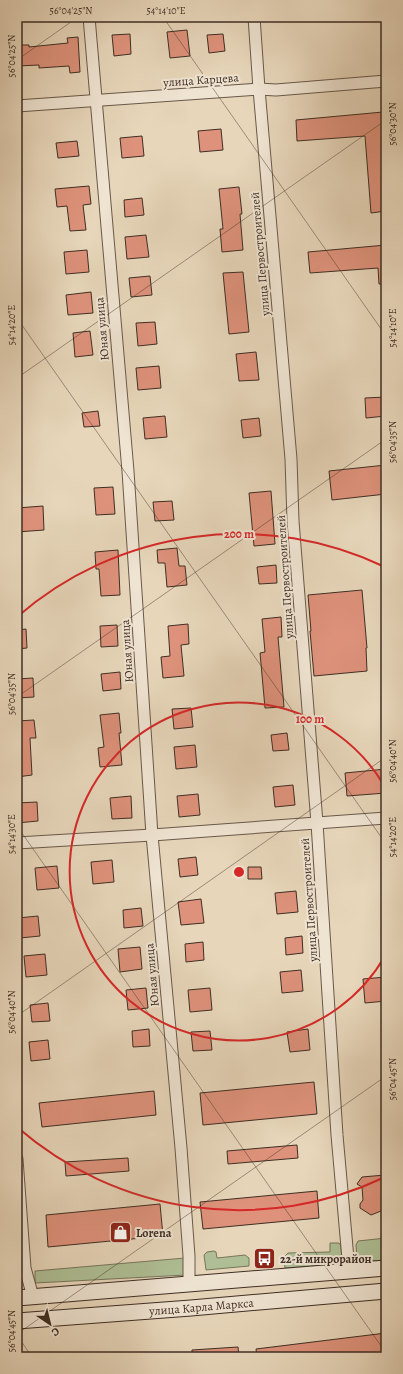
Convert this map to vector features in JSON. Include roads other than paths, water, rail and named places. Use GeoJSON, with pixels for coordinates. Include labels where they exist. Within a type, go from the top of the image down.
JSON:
{"type":"FeatureCollection","features":[{"type":"Feature","properties":{"kind":"main road","name":"улица Карла Маркса"},"geometry":{"type":"LineString","coordinates":[[17,1298],[386,1268]]}},
{"type":"Feature","properties":{"kind":"main road","name":"улица Карла Маркса"},"geometry":{"type":"LineString","coordinates":[[17,1321],[183,1309],[386,1291]]}},
{"type":"Feature","properties":{"kind":"street","name":"Юная улица"},"geometry":{"type":"LineString","coordinates":[[89,17],[95,101],[128,471],[152,835],[181,1148],[190,1284]]}},
{"type":"Feature","properties":{"kind":"street","name":"улица Первостроителей"},"geometry":{"type":"LineString","coordinates":[[254,17],[290,459],[293,521],[317,823],[337,1135],[349,1270]]}},
{"type":"Feature","properties":{"kind":"street","name":"улица Карцева"},"geometry":{"type":"LineString","coordinates":[[17,106],[386,81]]}},
{"type":"Feature","properties":{"kind":"street"},"geometry":{"type":"LineString","coordinates":[[17,842],[152,835],[386,818]]}},
{"type":"Feature","properties":{"kind":"street"},"geometry":{"type":"LineString","coordinates":[[17,1159],[25,1268],[33,1297]]}},
{"type":"Feature","properties":{"kind":"place","name":"Lorena"},"geometry":{"type":"Point","coordinates":[121,1233]}},
{"type":"Feature","properties":{"kind":"place","name":"22-й микрорайон"},"geometry":{"type":"Point","coordinates":[264,1259]}}]}
